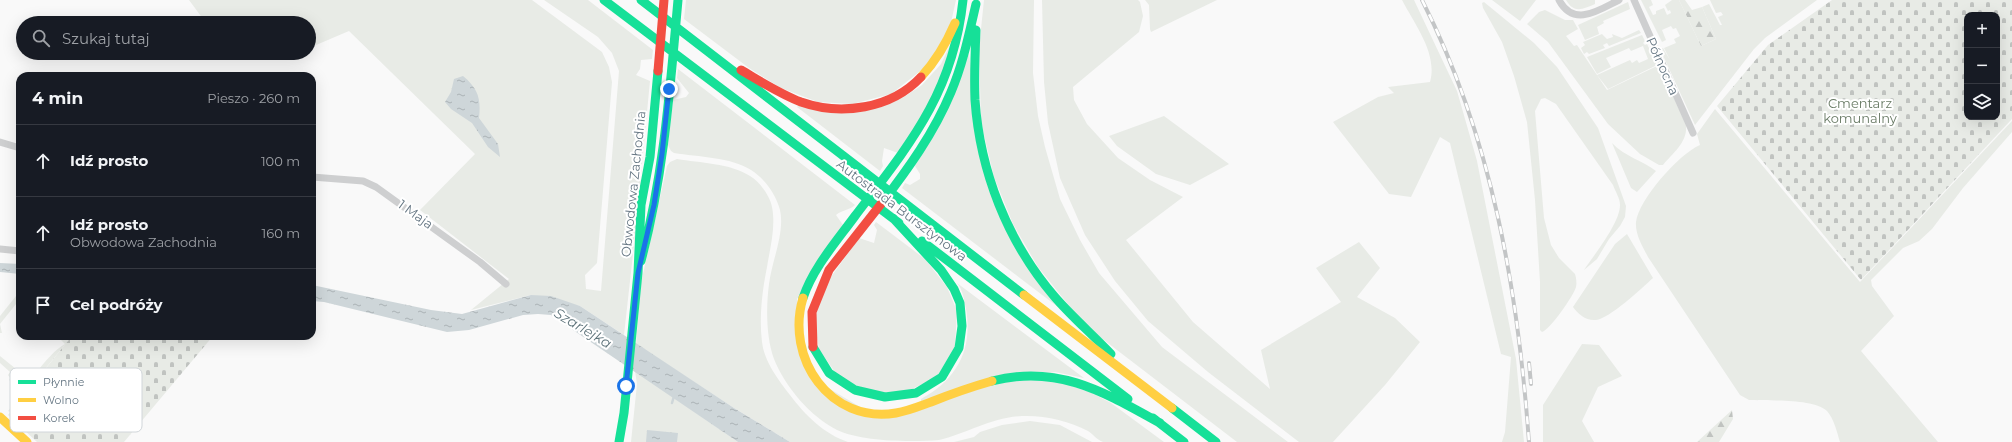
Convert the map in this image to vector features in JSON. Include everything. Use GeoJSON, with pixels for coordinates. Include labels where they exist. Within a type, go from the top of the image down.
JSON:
{"type":"FeatureCollection","features":[{"type":"Feature","properties":{"kind":"main road","name":"Autostrada Bursztynowa"},"geometry":{"type":"LineString","coordinates":[[604,0],[893,218],[1184,442]]}},
{"type":"Feature","properties":{"kind":"main road","name":"Autostrada Bursztynowa"},"geometry":{"type":"LineString","coordinates":[[641,0],[704,50],[1216,442]]}},
{"type":"Feature","properties":{"kind":"main road","name":"Obwodowa Zachodnia"},"geometry":{"type":"LineString","coordinates":[[638,273],[641,205],[650,158],[664,0]]}},
{"type":"Feature","properties":{"kind":"main road","name":"Obwodowa Zachodnia"},"geometry":{"type":"LineString","coordinates":[[638,273],[654,205],[662,154],[678,0]]}},
{"type":"Feature","properties":{"kind":"main road"},"geometry":{"type":"LineString","coordinates":[[704,50],[802,102],[836,109],[875,105],[900,94],[926,74],[943,50],[963,1]]}},
{"type":"Feature","properties":{"kind":"main road"},"geometry":{"type":"LineString","coordinates":[[963,1],[958,38],[941,89],[920,129],[850,221],[810,281],[801,302],[799,342],[807,366],[822,386],[842,402],[857,409],[877,414],[902,412],[998,379],[1040,375],[1070,380],[1102,391],[1160,424]]}},
{"type":"Feature","properties":{"kind":"main road"},"geometry":{"type":"LineString","coordinates":[[893,218],[948,279],[958,298],[962,317],[962,331],[958,350],[948,370],[927,389],[900,400],[877,400],[856,394],[843,387],[824,369],[812,342],[811,314],[818,290],[829,270],[908,167],[937,122],[951,94],[962,62],[976,2]]}},
{"type":"Feature","properties":{"kind":"main road"},"geometry":{"type":"LineString","coordinates":[[976,2],[974,70],[976,110],[983,156],[999,204],[1018,244],[1043,283],[1083,327],[1102,344],[1133,378]]}},
{"type":"Feature","properties":{"kind":"main road"},"geometry":{"type":"LineString","coordinates":[[619,442],[624,413],[638,273]]}},
{"type":"Feature","properties":{"kind":"main road"},"geometry":{"type":"LineString","coordinates":[[624,413],[627,428],[626,442]]}},
{"type":"Feature","properties":{"kind":"main road"},"geometry":{"type":"LineString","coordinates":[[0,417],[10,426]]}},
{"type":"Feature","properties":{"kind":"main road"},"geometry":{"type":"LineString","coordinates":[[16,432],[27,442]]}},
{"type":"Feature","properties":{"kind":"street"},"geometry":{"type":"LineString","coordinates":[[1559,0],[1562,6],[1571,13],[1584,16],[1619,0]]}},
{"type":"Feature","properties":{"kind":"street","name":"Północna"},"geometry":{"type":"LineString","coordinates":[[1634,0],[1692,133]]}},
{"type":"Feature","properties":{"kind":"street"},"geometry":{"type":"LineString","coordinates":[[0,142],[16,147]]}},
{"type":"Feature","properties":{"kind":"street","name":"1 Maja"},"geometry":{"type":"LineString","coordinates":[[316,177],[362,181],[376,187],[480,262],[506,284]]}},
{"type":"Feature","properties":{"kind":"street"},"geometry":{"type":"LineString","coordinates":[[0,250],[16,251]]}},
{"type":"Feature","properties":{"kind":"green space"},"geometry":{"type":"Polygon","coordinates":[[[189,0],[532,0],[602,52],[609,67],[612,82],[597,263],[585,275],[586,289],[601,291],[619,71],[612,53],[598,37],[544,0],[588,0],[653,50],[652,59],[641,60],[640,69],[636,75],[650,81],[624,335],[580,306],[531,295],[471,310],[509,279],[420,210],[475,154],[349,31],[316,45],[316,16],[201,16],[189,0]]]}},
{"type":"Feature","properties":{"kind":"green space"},"geometry":{"type":"Polygon","coordinates":[[[686,0],[956,0],[950,27],[928,65],[891,94],[852,104],[818,102],[781,88],[749,68],[684,19],[686,0]]]}},
{"type":"Feature","properties":{"kind":"green space"},"geometry":{"type":"Polygon","coordinates":[[[984,0],[1034,0],[1033,73],[1038,116],[1045,147],[1060,199],[1080,240],[1099,273],[1162,347],[1288,442],[1237,442],[1100,337],[1075,313],[1038,267],[1013,224],[994,177],[981,122],[979,48],[984,0]]]}},
{"type":"Feature","properties":{"kind":"green space"},"geometry":{"type":"Polygon","coordinates":[[[1042,0],[1138,0],[1140,2],[1143,16],[1139,32],[1073,87],[1074,100],[1087,124],[1118,158],[1150,180],[1183,197],[1126,240],[1193,322],[1270,389],[1261,350],[1341,302],[1316,268],[1359,242],[1380,268],[1357,297],[1395,318],[1420,342],[1385,385],[1333,442],[1299,442],[1208,372],[1148,321],[1115,281],[1085,235],[1060,178],[1048,123],[1044,82],[1042,0]]]}},
{"type":"Feature","properties":{"kind":"green space"},"geometry":{"type":"Polygon","coordinates":[[[1145,0],[1217,0],[1151,32],[1149,5],[1145,0]]]}},
{"type":"Feature","properties":{"kind":"green space"},"geometry":{"type":"Polygon","coordinates":[[[1402,0],[1414,0],[1457,91],[1477,161],[1516,359],[1524,442],[1502,442],[1505,432],[1511,357],[1501,354],[1450,143],[1440,137],[1411,197],[1389,194],[1333,122],[1378,97],[1394,93],[1388,87],[1430,82],[1432,71],[1428,50],[1419,30],[1402,0]]]}},
{"type":"Feature","properties":{"kind":"green space"},"geometry":{"type":"Polygon","coordinates":[[[1492,0],[1536,0],[1520,21],[1492,0]]]}},
{"type":"Feature","properties":{"kind":"green space"},"geometry":{"type":"Polygon","coordinates":[[[1566,0],[1595,0],[1595,4],[1583,9],[1576,9],[1566,0]]]}},
{"type":"Feature","properties":{"kind":"green space"},"geometry":{"type":"Polygon","coordinates":[[[1641,0],[1651,0],[1653,5],[1649,7],[1653,15],[1656,14],[1656,11],[1664,8],[1667,15],[1671,13],[1665,5],[1672,0],[1679,0],[1701,46],[1716,39],[1702,7],[1709,4],[1720,25],[1722,25],[1718,17],[1723,15],[1721,12],[1716,13],[1710,0],[1817,0],[1765,38],[1754,49],[1695,125],[1660,49],[1663,48],[1670,60],[1664,48],[1676,43],[1674,39],[1680,36],[1676,28],[1673,29],[1671,26],[1662,30],[1666,40],[1662,42],[1641,0]]]}},
{"type":"Feature","properties":{"kind":"green space"},"geometry":{"type":"Polygon","coordinates":[[[1679,0],[1685,0],[1692,10],[1702,7],[1716,39],[1701,46],[1679,0]]]}},
{"type":"Feature","properties":{"kind":"green space","name":"Cmentarz komunalny"},"geometry":{"type":"Polygon","coordinates":[[[1832,0],[2012,0],[2012,119],[1861,280],[1717,106],[1768,45],[1832,0]]]}},
{"type":"Feature","properties":{"kind":"green space"},"geometry":{"type":"Polygon","coordinates":[[[1484,2],[1534,43],[1557,67],[1598,128],[1626,206],[1625,217],[1620,226],[1609,239],[1597,259],[1584,270],[1606,239],[1616,221],[1620,205],[1619,200],[1613,185],[1556,104],[1545,98],[1541,99],[1535,111],[1544,218],[1551,245],[1559,258],[1575,274],[1576,278],[1576,287],[1571,297],[1561,312],[1546,330],[1542,332],[1540,330],[1540,282],[1535,200],[1527,122],[1514,76],[1502,42],[1483,8],[1482,3],[1484,2]]]}},
{"type":"Feature","properties":{"kind":"green space"},"geometry":{"type":"Polygon","coordinates":[[[1628,2],[1630,9],[1603,21],[1604,23],[1597,27],[1599,34],[1585,40],[1578,25],[1628,2]]]}},
{"type":"Feature","properties":{"kind":"green space"},"geometry":{"type":"Polygon","coordinates":[[[1545,10],[1565,20],[1573,20],[1578,29],[1566,36],[1574,46],[1577,45],[1607,90],[1659,65],[1686,125],[1685,137],[1675,152],[1663,165],[1659,165],[1640,154],[1608,124],[1548,42],[1527,24],[1539,12],[1545,10]]]}},
{"type":"Feature","properties":{"kind":"green space"},"geometry":{"type":"Polygon","coordinates":[[[1639,30],[1641,33],[1609,46],[1607,43],[1603,45],[1605,48],[1589,54],[1587,52],[1584,54],[1581,48],[1585,45],[1583,42],[1602,34],[1607,39],[1613,37],[1612,34],[1622,38],[1639,30]]]}},
{"type":"Feature","properties":{"kind":"green space"},"geometry":{"type":"Polygon","coordinates":[[[1642,35],[1645,41],[1643,43],[1645,45],[1647,44],[1657,65],[1608,89],[1597,75],[1630,60],[1632,63],[1637,60],[1639,63],[1648,59],[1643,46],[1631,51],[1629,48],[1606,58],[1611,67],[1597,74],[1587,57],[1642,35]]]}},
{"type":"Feature","properties":{"kind":"green space"},"geometry":{"type":"Polygon","coordinates":[[[952,41],[946,65],[926,110],[898,153],[884,148],[882,161],[883,166],[880,171],[797,107],[799,105],[811,109],[904,97],[922,85],[941,64],[952,41]]]}},
{"type":"Feature","properties":{"kind":"green space"},"geometry":{"type":"Polygon","coordinates":[[[969,54],[984,172],[1058,307],[902,188],[905,183],[910,185],[920,179],[920,174],[915,166],[969,54]]]}},
{"type":"Feature","properties":{"kind":"green space"},"geometry":{"type":"Polygon","coordinates":[[[678,69],[855,205],[836,215],[843,225],[797,299],[808,376],[877,417],[988,386],[1025,379],[1063,383],[1092,393],[1111,403],[1164,442],[1103,442],[1088,431],[1073,424],[1056,419],[1030,416],[1000,419],[939,440],[915,441],[860,437],[837,430],[827,424],[809,409],[792,390],[779,370],[771,350],[767,322],[767,302],[769,284],[781,228],[780,210],[776,198],[765,182],[756,173],[743,166],[734,162],[674,153],[671,151],[668,145],[673,100],[686,97],[689,93],[677,78],[678,69]]]}},
{"type":"Feature","properties":{"kind":"green space"},"geometry":{"type":"Polygon","coordinates":[[[1715,109],[1860,282],[2012,121],[2012,132],[1963,188],[1932,229],[1919,241],[1903,248],[1871,280],[1872,286],[1894,316],[1861,351],[1938,442],[1840,442],[1832,418],[1827,411],[1820,407],[1801,402],[1749,400],[1740,395],[1648,257],[1640,241],[1636,227],[1639,212],[1644,202],[1661,178],[1671,167],[1691,150],[1700,145],[1697,134],[1715,109]]]}},
{"type":"Feature","properties":{"kind":"green space"},"geometry":{"type":"Polygon","coordinates":[[[1164,116],[1229,164],[1190,185],[1156,174],[1117,146],[1109,136],[1164,116]]]}},
{"type":"Feature","properties":{"kind":"green space"},"geometry":{"type":"Polygon","coordinates":[[[1612,143],[1622,152],[1656,171],[1637,192],[1631,188],[1612,143]]]}},
{"type":"Feature","properties":{"kind":"green space"},"geometry":{"type":"Polygon","coordinates":[[[677,159],[733,168],[750,176],[767,194],[772,207],[773,222],[761,314],[763,349],[769,363],[781,383],[809,417],[823,429],[839,439],[848,442],[790,442],[734,408],[636,344],[641,283],[667,166],[670,162],[677,159]]]}},
{"type":"Feature","properties":{"kind":"green space"},"geometry":{"type":"Polygon","coordinates":[[[876,222],[925,259],[947,287],[957,311],[955,346],[937,377],[895,397],[841,381],[819,349],[814,321],[823,288],[859,238],[874,243],[877,230],[874,225],[876,222]]]}},
{"type":"Feature","properties":{"kind":"green space"},"geometry":{"type":"Polygon","coordinates":[[[1627,234],[1653,278],[1609,314],[1596,320],[1586,318],[1573,307],[1615,244],[1627,234]]]}},
{"type":"Feature","properties":{"kind":"green space"},"geometry":{"type":"Polygon","coordinates":[[[957,283],[1084,378],[1055,372],[921,401],[921,399],[944,383],[953,373],[960,362],[964,350],[968,324],[962,292],[957,283]]]}},
{"type":"Feature","properties":{"kind":"green space"},"geometry":{"type":"Polygon","coordinates":[[[16,296],[16,304],[0,324],[0,316],[16,296]]]}},
{"type":"Feature","properties":{"kind":"green space"},"geometry":{"type":"Polygon","coordinates":[[[61,340],[69,340],[46,368],[41,368],[50,356],[65,344],[61,340]]]}},
{"type":"Feature","properties":{"kind":"green space"},"geometry":{"type":"Polygon","coordinates":[[[69,340],[210,340],[142,421],[142,368],[46,368],[69,340]]]}},
{"type":"Feature","properties":{"kind":"green space"},"geometry":{"type":"Polygon","coordinates":[[[1582,344],[1599,345],[1622,376],[1598,387],[1582,421],[1594,442],[1543,442],[1543,405],[1582,344]]]}},
{"type":"Feature","properties":{"kind":"green space"},"geometry":{"type":"Polygon","coordinates":[[[0,356],[15,368],[10,368],[10,372],[0,363],[0,356]]]}},
{"type":"Feature","properties":{"kind":"green space"},"geometry":{"type":"Polygon","coordinates":[[[635,371],[738,442],[631,442],[637,384],[635,371]]]}},
{"type":"Feature","properties":{"kind":"green space"},"geometry":{"type":"Polygon","coordinates":[[[1732,410],[1733,419],[1719,442],[1697,442],[1732,410]]]}},
{"type":"Feature","properties":{"kind":"green space"},"geometry":{"type":"Polygon","coordinates":[[[1030,421],[1060,425],[1092,442],[954,442],[974,437],[980,432],[1002,425],[1030,421]]]}},
{"type":"Feature","properties":{"kind":"green space"},"geometry":{"type":"Polygon","coordinates":[[[26,432],[132,432],[124,442],[37,442],[26,432]]]}},
{"type":"Feature","properties":{"kind":"water"},"geometry":{"type":"Polygon","coordinates":[[[463,76],[476,90],[480,106],[479,118],[498,144],[500,157],[488,147],[472,123],[451,109],[445,102],[451,92],[454,79],[463,76]]]}},
{"type":"Feature","properties":{"kind":"water"},"geometry":{"type":"Polygon","coordinates":[[[0,263],[16,264],[16,274],[0,272],[0,263]]]}},
{"type":"Feature","properties":{"kind":"water","name":"Szarlejka"},"geometry":{"type":"Polygon","coordinates":[[[316,286],[431,310],[462,314],[531,295],[551,296],[580,306],[734,408],[790,442],[738,442],[551,315],[523,315],[469,330],[447,332],[316,301],[316,286]]]}},
{"type":"Feature","properties":{"kind":"water"},"geometry":{"type":"Polygon","coordinates":[[[647,430],[678,433],[677,442],[646,442],[647,430]]]}},
{"type":"Feature","properties":{"kind":"waterway"},"geometry":{"type":"LineString","coordinates":[[672,403],[674,396]]}},
{"type":"Feature","properties":{"kind":"railway"},"geometry":{"type":"LineString","coordinates":[[1422,0],[1446,52],[1467,106],[1484,160],[1498,216],[1509,272],[1517,328],[1529,442]]}},
{"type":"Feature","properties":{"kind":"railway"},"geometry":{"type":"LineString","coordinates":[[1529,363],[1531,384]]}},
{"type":"Feature","properties":{"kind":"traffic: fast"},"geometry":{"type":"LineString","coordinates":[[604,0],[899,223]]}},
{"type":"Feature","properties":{"kind":"traffic: fast"},"geometry":{"type":"LineString","coordinates":[[641,0],[1024,295]]}},
{"type":"Feature","properties":{"kind":"traffic: fast"},"geometry":{"type":"LineString","coordinates":[[641,261],[649,229],[661,164],[669,99],[678,0]]}},
{"type":"Feature","properties":{"kind":"traffic: fast"},"geometry":{"type":"LineString","coordinates":[[803,298],[807,287],[819,266],[893,166],[926,117],[939,91],[950,63],[958,33],[963,0]]}},
{"type":"Feature","properties":{"kind":"traffic: fast"},"geometry":{"type":"LineString","coordinates":[[881,204],[901,178],[937,122],[959,71],[976,4]]}},
{"type":"Feature","properties":{"kind":"traffic: fast"},"geometry":{"type":"LineString","coordinates":[[976,30],[975,100],[978,127],[990,179],[999,204],[1010,229],[1037,275],[1074,318],[1111,354]]}},
{"type":"Feature","properties":{"kind":"traffic: fast"},"geometry":{"type":"LineString","coordinates":[[619,442],[624,413],[638,273],[641,205],[650,157],[658,71]]}},
{"type":"Feature","properties":{"kind":"traffic: fast"},"geometry":{"type":"LineString","coordinates":[[813,347],[829,373],[855,390],[885,397],[916,393],[942,377],[959,348],[962,326],[960,303],[954,289],[941,270],[893,218]]}},
{"type":"Feature","properties":{"kind":"traffic: fast"},"geometry":{"type":"LineString","coordinates":[[922,241],[1128,399]]}},
{"type":"Feature","properties":{"kind":"traffic: fast"},"geometry":{"type":"LineString","coordinates":[[992,381],[1016,377],[1038,376],[1080,384],[1119,401],[1160,423]]}},
{"type":"Feature","properties":{"kind":"traffic: fast"},"geometry":{"type":"LineString","coordinates":[[1172,408],[1216,442]]}},
{"type":"Feature","properties":{"kind":"traffic: fast"},"geometry":{"type":"LineString","coordinates":[[1153,418],[1184,442]]}},
{"type":"Feature","properties":{"kind":"traffic: slow"},"geometry":{"type":"LineString","coordinates":[[921,77],[940,52],[955,23]]}},
{"type":"Feature","properties":{"kind":"traffic: slow"},"geometry":{"type":"LineString","coordinates":[[1024,295],[1172,408]]}},
{"type":"Feature","properties":{"kind":"traffic: slow"},"geometry":{"type":"LineString","coordinates":[[803,298],[799,321],[801,343],[807,364],[818,382],[833,397],[851,408],[872,414],[896,413],[992,381]]}},
{"type":"Feature","properties":{"kind":"traffic: slow"},"geometry":{"type":"LineString","coordinates":[[0,417],[10,426]]}},
{"type":"Feature","properties":{"kind":"traffic: slow"},"geometry":{"type":"LineString","coordinates":[[16,432],[27,442]]}},
{"type":"Feature","properties":{"kind":"traffic: jam"},"geometry":{"type":"LineString","coordinates":[[658,71],[664,0]]}},
{"type":"Feature","properties":{"kind":"traffic: jam"},"geometry":{"type":"LineString","coordinates":[[741,70],[770,87],[801,102],[816,106],[849,109],[880,103],[909,88],[921,77]]}},
{"type":"Feature","properties":{"kind":"traffic: jam"},"geometry":{"type":"LineString","coordinates":[[813,347],[812,312],[829,270],[881,204]]}},
{"type":"Feature","properties":{"kind":"route"},"geometry":{"type":"LineString","coordinates":[[626,386],[638,273],[654,205],[662,154],[669,89]]}}]}
